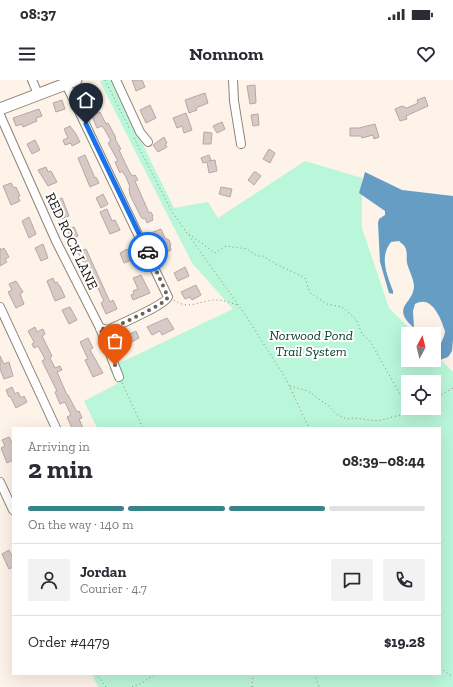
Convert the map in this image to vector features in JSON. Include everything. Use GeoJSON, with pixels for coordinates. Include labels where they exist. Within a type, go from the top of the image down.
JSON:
{"type":"FeatureCollection","features":[{"type":"Feature","properties":{"kind":"main road"},"geometry":{"type":"LineString","coordinates":[[0,109],[71,82]]}},
{"type":"Feature","properties":{"kind":"street"},"geometry":{"type":"LineString","coordinates":[[32,80],[38,94]]}},
{"type":"Feature","properties":{"kind":"street"},"geometry":{"type":"LineString","coordinates":[[116,80],[140,132],[148,142]]}},
{"type":"Feature","properties":{"kind":"street"},"geometry":{"type":"LineString","coordinates":[[233,80],[234,101],[241,144]]}},
{"type":"Feature","properties":{"kind":"street"},"geometry":{"type":"LineString","coordinates":[[71,82],[168,297],[158,305],[108,330],[100,328]]}},
{"type":"Feature","properties":{"kind":"street","name":"RED ROCK LANE"},"geometry":{"type":"LineString","coordinates":[[0,115],[56,241],[100,328],[119,377]]}},
{"type":"Feature","properties":{"kind":"street"},"geometry":{"type":"LineString","coordinates":[[0,307],[56,427]]}},
{"type":"Feature","properties":{"kind":"street"},"geometry":{"type":"LineString","coordinates":[[0,482],[12,508]]}},
{"type":"Feature","properties":{"kind":"path"},"geometry":{"type":"LineString","coordinates":[[105,80],[130,129]]}},
{"type":"Feature","properties":{"kind":"path"},"geometry":{"type":"LineString","coordinates":[[133,136],[172,212],[238,305],[289,386],[309,427]]}},
{"type":"Feature","properties":{"kind":"path"},"geometry":{"type":"LineString","coordinates":[[187,233],[215,253],[226,246],[247,249],[257,256],[263,256],[305,278],[310,293],[327,304],[342,307],[356,319],[362,334],[370,341],[401,396]]}},
{"type":"Feature","properties":{"kind":"path"},"geometry":{"type":"LineString","coordinates":[[168,297],[178,304],[198,304],[204,301],[217,300],[238,305]]}},
{"type":"Feature","properties":{"kind":"path"},"geometry":{"type":"LineString","coordinates":[[119,377],[143,427]]}},
{"type":"Feature","properties":{"kind":"path"},"geometry":{"type":"LineString","coordinates":[[289,386],[308,391],[330,407],[336,414],[347,419],[353,418],[378,421],[403,415]]}},
{"type":"Feature","properties":{"kind":"path"},"geometry":{"type":"LineString","coordinates":[[441,395],[453,388]]}},
{"type":"Feature","properties":{"kind":"path"},"geometry":{"type":"LineString","coordinates":[[441,669],[453,677]]}},
{"type":"Feature","properties":{"kind":"path"},"geometry":{"type":"LineString","coordinates":[[96,675],[102,680],[106,687]]}},
{"type":"Feature","properties":{"kind":"path"},"geometry":{"type":"LineString","coordinates":[[132,687],[142,683],[154,675]]}},
{"type":"Feature","properties":{"kind":"path"},"geometry":{"type":"LineString","coordinates":[[252,687],[253,675]]}},
{"type":"Feature","properties":{"kind":"path"},"geometry":{"type":"LineString","coordinates":[[314,675],[319,687]]}},
{"type":"Feature","properties":{"kind":"green space","name":"Norwood Pond Trail System"},"geometry":{"type":"Polygon","coordinates":[[[102,80],[111,80],[174,208],[208,202],[218,218],[305,161],[362,178],[362,228],[389,308],[408,327],[401,327],[401,367],[441,367],[441,360],[453,372],[453,687],[98,687],[92,675],[441,675],[441,427],[97,427],[84,401],[117,384],[109,368],[233,309],[192,263],[100,82],[102,80]]]}},
{"type":"Feature","properties":{"kind":"water"},"geometry":{"type":"Polygon","coordinates":[[[365,172],[402,190],[453,196],[453,339],[452,351],[448,357],[441,360],[441,343],[445,331],[441,320],[431,305],[426,302],[415,304],[413,311],[414,327],[407,321],[404,315],[403,310],[413,293],[414,284],[407,263],[406,249],[399,241],[391,242],[385,254],[385,266],[393,291],[393,294],[389,293],[380,262],[378,223],[379,219],[385,215],[385,211],[359,193],[365,172]]]}},
{"type":"Feature","properties":{"kind":"building"},"geometry":{"type":"Polygon","coordinates":[[[132,80],[142,80],[145,87],[136,91],[132,80]]]}},
{"type":"Feature","properties":{"kind":"building"},"geometry":{"type":"Polygon","coordinates":[[[255,85],[256,103],[250,104],[247,86],[255,85]]]}},
{"type":"Feature","properties":{"kind":"building"},"geometry":{"type":"Polygon","coordinates":[[[91,89],[95,98],[86,103],[83,93],[91,89]]]}},
{"type":"Feature","properties":{"kind":"building"},"geometry":{"type":"Polygon","coordinates":[[[205,93],[208,103],[189,113],[185,100],[205,93]]]}},
{"type":"Feature","properties":{"kind":"building"},"geometry":{"type":"Polygon","coordinates":[[[425,97],[428,106],[406,116],[407,119],[400,121],[395,109],[402,106],[407,108],[418,103],[417,100],[425,97]]]}},
{"type":"Feature","properties":{"kind":"building"},"geometry":{"type":"Polygon","coordinates":[[[62,100],[65,109],[56,112],[53,103],[62,100]]]}},
{"type":"Feature","properties":{"kind":"building"},"geometry":{"type":"Polygon","coordinates":[[[150,105],[156,118],[146,123],[140,110],[150,105]]]}},
{"type":"Feature","properties":{"kind":"building"},"geometry":{"type":"Polygon","coordinates":[[[39,109],[42,116],[36,118],[37,121],[23,127],[22,124],[16,126],[13,118],[39,109]]]}},
{"type":"Feature","properties":{"kind":"building"},"geometry":{"type":"Polygon","coordinates":[[[100,112],[116,138],[115,139],[121,149],[119,150],[128,169],[132,176],[135,175],[138,180],[135,181],[149,213],[151,212],[153,216],[153,220],[147,223],[145,218],[143,219],[141,217],[130,195],[130,187],[126,177],[122,171],[120,173],[115,162],[118,161],[108,143],[111,141],[102,126],[97,128],[92,116],[100,112]]]}},
{"type":"Feature","properties":{"kind":"building"},"geometry":{"type":"Polygon","coordinates":[[[186,113],[192,130],[184,133],[182,126],[177,128],[173,118],[186,113]]]}},
{"type":"Feature","properties":{"kind":"building"},"geometry":{"type":"Polygon","coordinates":[[[258,114],[259,125],[253,126],[251,115],[258,114]]]}},
{"type":"Feature","properties":{"kind":"building"},"geometry":{"type":"Polygon","coordinates":[[[222,122],[225,129],[217,133],[213,126],[222,122]]]}},
{"type":"Feature","properties":{"kind":"building"},"geometry":{"type":"Polygon","coordinates":[[[375,124],[379,137],[374,139],[373,135],[362,138],[361,136],[350,136],[350,128],[359,128],[375,124]]]}},
{"type":"Feature","properties":{"kind":"building"},"geometry":{"type":"Polygon","coordinates":[[[70,126],[80,142],[72,146],[71,143],[65,145],[63,140],[68,138],[64,129],[70,126]]]}},
{"type":"Feature","properties":{"kind":"building"},"geometry":{"type":"Polygon","coordinates":[[[204,132],[212,133],[211,144],[203,144],[204,132]]]}},
{"type":"Feature","properties":{"kind":"building"},"geometry":{"type":"Polygon","coordinates":[[[164,137],[167,147],[158,152],[153,145],[164,137]]]}},
{"type":"Feature","properties":{"kind":"building"},"geometry":{"type":"Polygon","coordinates":[[[35,140],[40,150],[32,154],[27,144],[35,140]]]}},
{"type":"Feature","properties":{"kind":"building"},"geometry":{"type":"Polygon","coordinates":[[[269,149],[275,153],[270,163],[263,159],[269,149]]]}},
{"type":"Feature","properties":{"kind":"building"},"geometry":{"type":"Polygon","coordinates":[[[85,155],[95,178],[96,177],[99,183],[90,187],[78,158],[85,155]]]}},
{"type":"Feature","properties":{"kind":"building"},"geometry":{"type":"Polygon","coordinates":[[[209,155],[211,160],[209,161],[215,160],[217,171],[209,173],[207,162],[203,163],[201,158],[209,155]]]}},
{"type":"Feature","properties":{"kind":"building"},"geometry":{"type":"Polygon","coordinates":[[[46,167],[48,172],[51,171],[57,182],[48,186],[38,170],[46,167]]]}},
{"type":"Feature","properties":{"kind":"building"},"geometry":{"type":"Polygon","coordinates":[[[254,172],[261,176],[254,185],[248,180],[254,172]]]}},
{"type":"Feature","properties":{"kind":"building"},"geometry":{"type":"Polygon","coordinates":[[[11,183],[14,188],[16,187],[20,196],[18,197],[20,201],[11,205],[3,186],[11,183]]]}},
{"type":"Feature","properties":{"kind":"building"},"geometry":{"type":"Polygon","coordinates":[[[221,187],[232,189],[230,197],[219,194],[221,187]]]}},
{"type":"Feature","properties":{"kind":"building"},"geometry":{"type":"Polygon","coordinates":[[[103,194],[108,204],[101,208],[96,198],[103,194]]]}},
{"type":"Feature","properties":{"kind":"building"},"geometry":{"type":"Polygon","coordinates":[[[62,198],[69,216],[62,219],[55,201],[62,198]]]}},
{"type":"Feature","properties":{"kind":"building"},"geometry":{"type":"Polygon","coordinates":[[[107,209],[112,221],[115,220],[120,230],[110,234],[100,212],[107,209]]]}},
{"type":"Feature","properties":{"kind":"building"},"geometry":{"type":"Polygon","coordinates":[[[29,217],[36,234],[29,238],[22,221],[29,217]]]}},
{"type":"Feature","properties":{"kind":"building"},"geometry":{"type":"Polygon","coordinates":[[[74,227],[78,236],[72,239],[67,230],[74,227]]]}},
{"type":"Feature","properties":{"kind":"building"},"geometry":{"type":"Polygon","coordinates":[[[161,229],[165,238],[169,240],[171,245],[171,250],[166,252],[160,240],[157,242],[153,232],[161,229]]]}},
{"type":"Feature","properties":{"kind":"building"},"geometry":{"type":"Polygon","coordinates":[[[43,244],[48,258],[41,261],[35,248],[43,244]]]}},
{"type":"Feature","properties":{"kind":"building"},"geometry":{"type":"Polygon","coordinates":[[[0,248],[1,250],[4,248],[9,257],[5,259],[7,262],[0,266],[0,248]]]}},
{"type":"Feature","properties":{"kind":"building"},"geometry":{"type":"Polygon","coordinates":[[[86,249],[110,302],[113,300],[117,309],[106,314],[101,303],[104,301],[97,286],[94,288],[90,278],[92,276],[85,261],[83,262],[78,252],[86,249]]]}},
{"type":"Feature","properties":{"kind":"building"},"geometry":{"type":"Polygon","coordinates":[[[127,249],[134,259],[124,263],[120,253],[127,249]]]}},
{"type":"Feature","properties":{"kind":"building"},"geometry":{"type":"Polygon","coordinates":[[[185,267],[189,276],[178,281],[174,273],[185,267]]]}},
{"type":"Feature","properties":{"kind":"building"},"geometry":{"type":"Polygon","coordinates":[[[141,275],[150,293],[133,300],[131,295],[134,294],[133,291],[138,289],[133,278],[141,275]]]}},
{"type":"Feature","properties":{"kind":"building"},"geometry":{"type":"Polygon","coordinates":[[[53,278],[55,283],[57,282],[60,286],[65,297],[55,301],[47,281],[53,278]]]}},
{"type":"Feature","properties":{"kind":"building"},"geometry":{"type":"Polygon","coordinates":[[[16,281],[23,292],[20,294],[24,304],[16,308],[8,292],[12,290],[9,284],[16,281]]]}},
{"type":"Feature","properties":{"kind":"building"},"geometry":{"type":"Polygon","coordinates":[[[196,285],[201,295],[192,300],[190,297],[185,299],[181,292],[196,285]]]}},
{"type":"Feature","properties":{"kind":"building"},"geometry":{"type":"Polygon","coordinates":[[[70,307],[77,320],[69,324],[62,310],[70,307]]]}},
{"type":"Feature","properties":{"kind":"building"},"geometry":{"type":"Polygon","coordinates":[[[167,318],[174,329],[162,335],[160,331],[152,335],[147,327],[167,318]]]}},
{"type":"Feature","properties":{"kind":"building"},"geometry":{"type":"Polygon","coordinates":[[[35,327],[37,332],[43,329],[45,334],[42,336],[52,356],[50,358],[55,368],[60,366],[62,370],[57,372],[67,395],[77,412],[79,411],[82,418],[79,419],[83,427],[72,427],[67,417],[71,415],[65,402],[60,404],[55,392],[57,391],[42,361],[45,359],[38,346],[34,348],[32,344],[34,342],[28,331],[35,327]]]}},
{"type":"Feature","properties":{"kind":"building"},"geometry":{"type":"Polygon","coordinates":[[[136,331],[139,338],[122,347],[119,342],[121,341],[120,339],[136,331]]]}},
{"type":"Feature","properties":{"kind":"building"},"geometry":{"type":"Polygon","coordinates":[[[88,338],[93,348],[90,350],[103,373],[93,377],[85,360],[88,359],[80,342],[88,338]]]}},
{"type":"Feature","properties":{"kind":"building"},"geometry":{"type":"Polygon","coordinates":[[[0,356],[4,364],[9,362],[13,376],[4,379],[0,369],[0,356]]]}},
{"type":"Feature","properties":{"kind":"building"},"geometry":{"type":"Polygon","coordinates":[[[12,387],[15,394],[18,392],[21,398],[24,396],[27,402],[16,408],[6,390],[12,387]]]}},
{"type":"Feature","properties":{"kind":"building"},"geometry":{"type":"Polygon","coordinates":[[[9,437],[12,443],[12,460],[7,463],[1,448],[5,446],[2,440],[9,437]]]}},
{"type":"Feature","properties":{"kind":"building"},"geometry":{"type":"Polygon","coordinates":[[[9,550],[12,556],[12,568],[9,569],[2,554],[9,550]]]}},
{"type":"Feature","properties":{"kind":"way so far"},"geometry":{"type":"LineString","coordinates":[[115,365],[100,328],[108,330],[164,302],[168,297],[166,289],[148,252]]}},
{"type":"Feature","properties":{"kind":"route"},"geometry":{"type":"LineString","coordinates":[[86,124],[148,252]]}}]}
